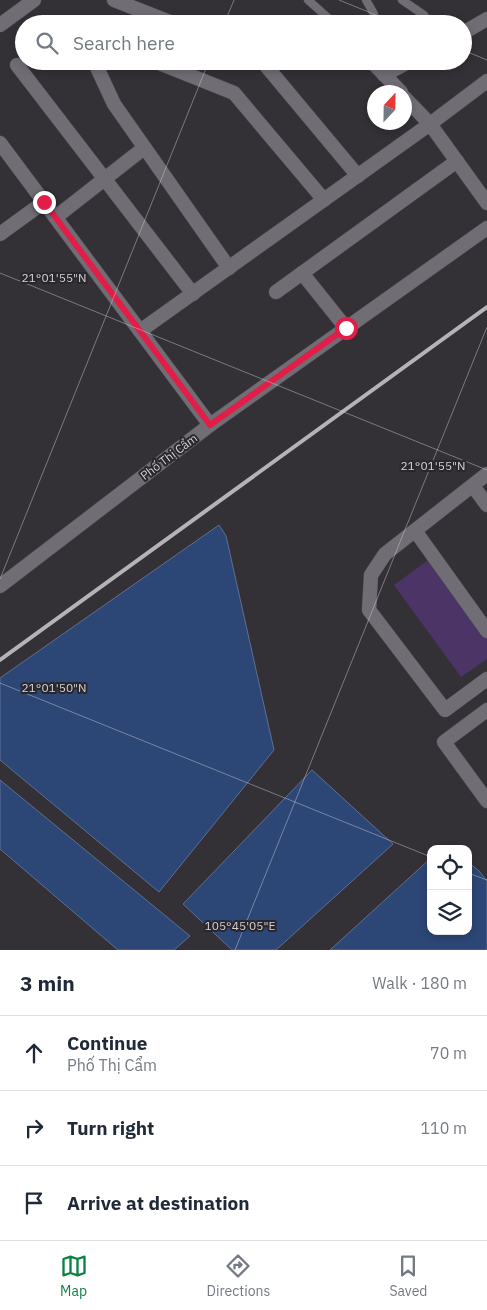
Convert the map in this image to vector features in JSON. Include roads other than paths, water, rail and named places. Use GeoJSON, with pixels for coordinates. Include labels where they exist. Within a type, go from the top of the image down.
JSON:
{"type":"FeatureCollection","features":[{"type":"Feature","properties":{"kind":"street"},"geometry":{"type":"LineString","coordinates":[[0,25],[34,0]]}},
{"type":"Feature","properties":{"kind":"street"},"geometry":{"type":"LineString","coordinates":[[114,0],[152,15]]}},
{"type":"Feature","properties":{"kind":"street"},"geometry":{"type":"LineString","coordinates":[[472,28],[487,19]]}},
{"type":"Feature","properties":{"kind":"street"},"geometry":{"type":"LineString","coordinates":[[21,70],[193,294]]}},
{"type":"Feature","properties":{"kind":"street"},"geometry":{"type":"LineString","coordinates":[[98,70],[114,104],[229,268]]}},
{"type":"Feature","properties":{"kind":"street"},"geometry":{"type":"LineString","coordinates":[[176,70],[234,93],[324,200]]}},
{"type":"Feature","properties":{"kind":"street"},"geometry":{"type":"LineString","coordinates":[[270,70],[358,176]]}},
{"type":"Feature","properties":{"kind":"street"},"geometry":{"type":"LineString","coordinates":[[379,70],[394,85]]}},
{"type":"Feature","properties":{"kind":"street"},"geometry":{"type":"LineString","coordinates":[[384,75],[393,70]]}},
{"type":"Feature","properties":{"kind":"street"},"geometry":{"type":"LineString","coordinates":[[140,331],[358,176],[487,81]]}},
{"type":"Feature","properties":{"kind":"street"},"geometry":{"type":"LineString","coordinates":[[412,105],[430,124],[487,203]]}},
{"type":"Feature","properties":{"kind":"street"},"geometry":{"type":"LineString","coordinates":[[0,143],[210,425]]}},
{"type":"Feature","properties":{"kind":"street"},"geometry":{"type":"LineString","coordinates":[[56,217],[144,148]]}},
{"type":"Feature","properties":{"kind":"street"},"geometry":{"type":"LineString","coordinates":[[276,292],[457,161]]}},
{"type":"Feature","properties":{"kind":"street"},"geometry":{"type":"LineString","coordinates":[[0,234],[44,202]]}},
{"type":"Feature","properties":{"kind":"street","name":"Phố Thị Cẩm"},"geometry":{"type":"LineString","coordinates":[[0,586],[210,425],[487,228]]}},
{"type":"Feature","properties":{"kind":"street"},"geometry":{"type":"LineString","coordinates":[[302,273],[346,328]]}},
{"type":"Feature","properties":{"kind":"street"},"geometry":{"type":"LineString","coordinates":[[487,474],[416,532],[385,554],[371,575],[369,610],[445,710],[487,679]]}},
{"type":"Feature","properties":{"kind":"street"},"geometry":{"type":"LineString","coordinates":[[473,486],[487,505]]}},
{"type":"Feature","properties":{"kind":"street"},"geometry":{"type":"LineString","coordinates":[[416,532],[487,631]]}},
{"type":"Feature","properties":{"kind":"street"},"geometry":{"type":"LineString","coordinates":[[487,710],[444,742],[487,801]]}},
{"type":"Feature","properties":{"kind":"lane"},"geometry":{"type":"LineString","coordinates":[[308,0],[325,15]]}},
{"type":"Feature","properties":{"kind":"lane"},"geometry":{"type":"LineString","coordinates":[[366,0],[374,15]]}},
{"type":"Feature","properties":{"kind":"lane"},"geometry":{"type":"LineString","coordinates":[[402,0],[424,15]]}},
{"type":"Feature","properties":{"kind":"water"},"geometry":{"type":"Polygon","coordinates":[[[219,525],[226,536],[274,750],[159,892],[0,760],[0,678],[219,525]]]}},
{"type":"Feature","properties":{"kind":"water"},"geometry":{"type":"Polygon","coordinates":[[[312,770],[393,844],[276,950],[232,950],[183,904],[312,770]]]}},
{"type":"Feature","properties":{"kind":"water"},"geometry":{"type":"Polygon","coordinates":[[[0,780],[190,936],[174,950],[118,950],[0,849],[0,780]]]}},
{"type":"Feature","properties":{"kind":"water"},"geometry":{"type":"Polygon","coordinates":[[[427,862],[427,935],[472,935],[472,865],[487,881],[487,950],[330,950],[427,862]]]}},
{"type":"Feature","properties":{"kind":"railway"},"geometry":{"type":"LineString","coordinates":[[0,660],[487,307]]}}]}
